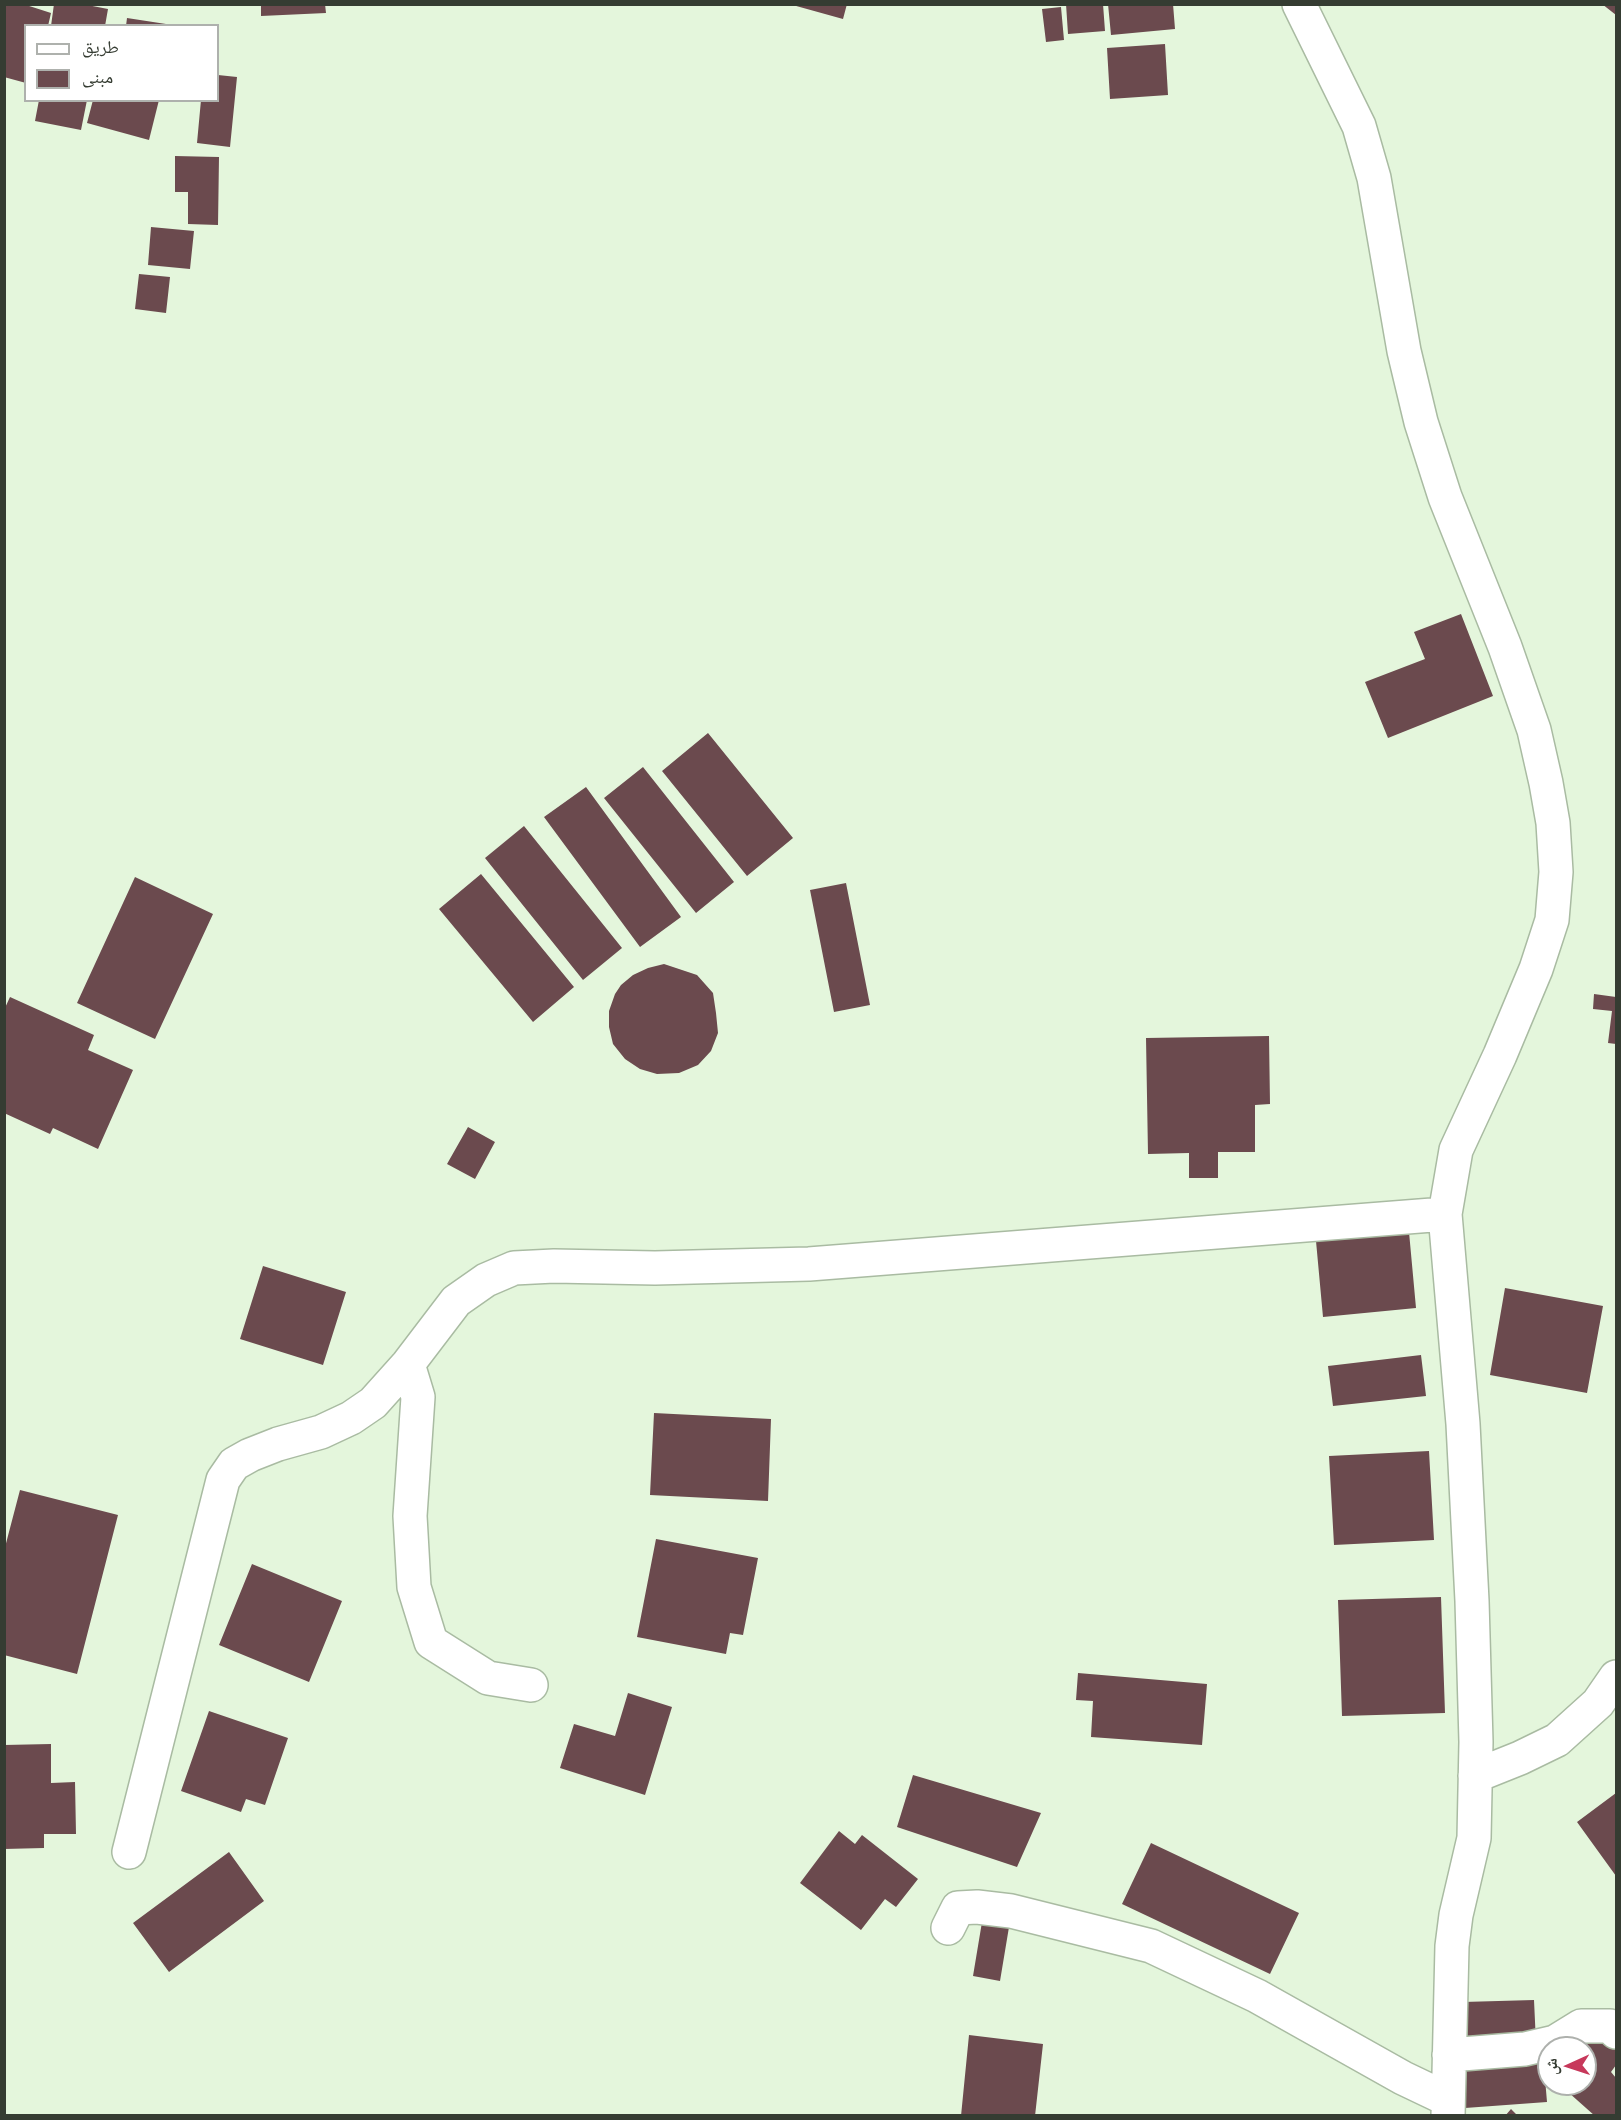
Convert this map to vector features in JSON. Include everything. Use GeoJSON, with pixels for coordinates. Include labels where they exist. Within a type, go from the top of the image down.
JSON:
{"type":"FeatureCollection","features":[{"type":"Feature","properties":{"kind":"street"},"geometry":{"type":"LineString","coordinates":[[1299,4],[1359,126],[1374,178],[1404,351],[1421,422],[1445,497],[1505,647],[1534,730],[1553,823],[1556,872],[1552,920],[1527,991],[1456,1150],[1445,1214],[1463,1424],[1476,1742],[1474,1838],[1456,1915],[1452,1946],[1448,2107]]}},
{"type":"Feature","properties":{"kind":"street"},"geometry":{"type":"LineString","coordinates":[[129,1852],[223,1480],[234,1464],[250,1455],[278,1444],[321,1432],[351,1418],[373,1402],[408,1364],[456,1301],[486,1280],[514,1268],[554,1266],[655,1268],[809,1264],[1445,1214]]}},
{"type":"Feature","properties":{"kind":"street"},"geometry":{"type":"LineString","coordinates":[[408,1364],[418,1397],[410,1516],[414,1587],[431,1642],[488,1678],[531,1685]]}},
{"type":"Feature","properties":{"kind":"street"},"geometry":{"type":"LineString","coordinates":[[1475,1776],[1557,1740],[1598,1703],[1617,1677]]}},
{"type":"Feature","properties":{"kind":"street"},"geometry":{"type":"LineString","coordinates":[[948,1928],[958,1908],[977,1907],[1011,1911],[1151,1946],[1257,1996],[1329,2034],[1448,2107]]}},
{"type":"Feature","properties":{"kind":"street"},"geometry":{"type":"LineString","coordinates":[[1449,2055],[1525,2049],[1555,2042],[1581,2026],[1610,2026],[1617,2032]]}},
{"type":"Feature","properties":{"kind":"building"},"geometry":{"type":"Polygon","coordinates":[[[4,4],[23,4],[51,13],[48,24],[24,24],[24,82],[4,77],[4,4]]]}},
{"type":"Feature","properties":{"kind":"building"},"geometry":{"type":"Polygon","coordinates":[[[54,4],[82,4],[108,9],[105,24],[51,24],[54,4]]]}},
{"type":"Feature","properties":{"kind":"building"},"geometry":{"type":"Polygon","coordinates":[[[261,4],[325,4],[326,13],[261,16],[261,4]]]}},
{"type":"Feature","properties":{"kind":"building"},"geometry":{"type":"Polygon","coordinates":[[[789,4],[847,4],[843,19],[789,4]]]}},
{"type":"Feature","properties":{"kind":"building"},"geometry":{"type":"Polygon","coordinates":[[[1066,4],[1103,4],[1105,31],[1068,34],[1066,4]]]}},
{"type":"Feature","properties":{"kind":"building"},"geometry":{"type":"Polygon","coordinates":[[[1108,4],[1173,4],[1175,29],[1111,35],[1108,4]]]}},
{"type":"Feature","properties":{"kind":"building"},"geometry":{"type":"Polygon","coordinates":[[[1602,4],[1616,4],[1616,15],[1602,4]]]}},
{"type":"Feature","properties":{"kind":"building"},"geometry":{"type":"Polygon","coordinates":[[[1061,7],[1064,40],[1046,42],[1042,9],[1061,7]]]}},
{"type":"Feature","properties":{"kind":"building"},"geometry":{"type":"Polygon","coordinates":[[[127,18],[166,24],[126,24],[127,18]]]}},
{"type":"Feature","properties":{"kind":"building"},"geometry":{"type":"Polygon","coordinates":[[[1165,44],[1168,95],[1110,99],[1107,48],[1165,44]]]}},
{"type":"Feature","properties":{"kind":"building"},"geometry":{"type":"Polygon","coordinates":[[[219,75],[237,77],[230,147],[197,143],[201,102],[219,102],[219,75]]]}},
{"type":"Feature","properties":{"kind":"building"},"geometry":{"type":"Polygon","coordinates":[[[39,102],[87,102],[81,130],[35,121],[39,102]]]}},
{"type":"Feature","properties":{"kind":"building"},"geometry":{"type":"Polygon","coordinates":[[[92,102],[158,102],[149,140],[87,123],[92,102]]]}},
{"type":"Feature","properties":{"kind":"building"},"geometry":{"type":"Polygon","coordinates":[[[175,156],[219,157],[218,225],[188,224],[188,192],[175,192],[175,156]]]}},
{"type":"Feature","properties":{"kind":"building"},"geometry":{"type":"Polygon","coordinates":[[[151,227],[194,231],[190,269],[148,265],[151,227]]]}},
{"type":"Feature","properties":{"kind":"building"},"geometry":{"type":"Polygon","coordinates":[[[139,274],[170,277],[166,313],[135,309],[139,274]]]}},
{"type":"Feature","properties":{"kind":"building"},"geometry":{"type":"Polygon","coordinates":[[[1461,614],[1493,696],[1388,738],[1365,682],[1425,659],[1414,632],[1461,614]]]}},
{"type":"Feature","properties":{"kind":"building"},"geometry":{"type":"Polygon","coordinates":[[[708,733],[793,838],[747,876],[662,771],[708,733]]]}},
{"type":"Feature","properties":{"kind":"building"},"geometry":{"type":"Polygon","coordinates":[[[643,767],[734,882],[696,913],[604,798],[643,767]]]}},
{"type":"Feature","properties":{"kind":"building"},"geometry":{"type":"Polygon","coordinates":[[[586,787],[681,917],[640,947],[544,817],[586,787]]]}},
{"type":"Feature","properties":{"kind":"building"},"geometry":{"type":"Polygon","coordinates":[[[524,826],[622,948],[583,980],[485,858],[524,826]]]}},
{"type":"Feature","properties":{"kind":"building"},"geometry":{"type":"Polygon","coordinates":[[[481,874],[574,987],[533,1022],[439,909],[481,874]]]}},
{"type":"Feature","properties":{"kind":"building"},"geometry":{"type":"Polygon","coordinates":[[[135,877],[213,914],[155,1039],[77,1003],[135,877]]]}},
{"type":"Feature","properties":{"kind":"building"},"geometry":{"type":"Polygon","coordinates":[[[846,883],[870,1005],[834,1012],[810,890],[846,883]]]}},
{"type":"Feature","properties":{"kind":"building"},"geometry":{"type":"Polygon","coordinates":[[[664,964],[697,975],[713,993],[718,1033],[711,1051],[698,1065],[679,1073],[657,1074],[640,1069],[625,1059],[613,1044],[609,1027],[609,1011],[621,985],[633,975],[664,964]]]}},
{"type":"Feature","properties":{"kind":"building"},"geometry":{"type":"Polygon","coordinates":[[[1594,994],[1616,997],[1616,1044],[1608,1043],[1612,1011],[1593,1009],[1594,994]]]}},
{"type":"Feature","properties":{"kind":"building"},"geometry":{"type":"Polygon","coordinates":[[[10,997],[94,1035],[88,1050],[133,1070],[98,1149],[53,1128],[50,1134],[4,1113],[4,1010],[10,997]]]}},
{"type":"Feature","properties":{"kind":"building"},"geometry":{"type":"Polygon","coordinates":[[[1269,1036],[1270,1104],[1255,1105],[1255,1152],[1218,1152],[1218,1178],[1189,1178],[1189,1153],[1148,1154],[1146,1038],[1269,1036]]]}},
{"type":"Feature","properties":{"kind":"building"},"geometry":{"type":"Polygon","coordinates":[[[468,1127],[495,1142],[475,1179],[447,1164],[468,1127]]]}},
{"type":"Feature","properties":{"kind":"building"},"geometry":{"type":"Polygon","coordinates":[[[1409,1232],[1416,1308],[1323,1317],[1316,1241],[1409,1232]]]}},
{"type":"Feature","properties":{"kind":"building"},"geometry":{"type":"Polygon","coordinates":[[[263,1266],[346,1292],[323,1365],[240,1339],[263,1266]]]}},
{"type":"Feature","properties":{"kind":"building"},"geometry":{"type":"Polygon","coordinates":[[[1505,1288],[1603,1306],[1587,1393],[1490,1375],[1505,1288]]]}},
{"type":"Feature","properties":{"kind":"building"},"geometry":{"type":"Polygon","coordinates":[[[1421,1355],[1426,1396],[1333,1406],[1328,1366],[1421,1355]]]}},
{"type":"Feature","properties":{"kind":"building"},"geometry":{"type":"Polygon","coordinates":[[[654,1413],[771,1419],[768,1501],[650,1495],[654,1413]]]}},
{"type":"Feature","properties":{"kind":"building"},"geometry":{"type":"Polygon","coordinates":[[[1429,1451],[1434,1540],[1334,1545],[1329,1456],[1429,1451]]]}},
{"type":"Feature","properties":{"kind":"building"},"geometry":{"type":"Polygon","coordinates":[[[20,1490],[118,1515],[77,1674],[4,1655],[4,1551],[20,1490]]]}},
{"type":"Feature","properties":{"kind":"building"},"geometry":{"type":"Polygon","coordinates":[[[656,1539],[758,1558],[743,1635],[730,1633],[726,1654],[637,1637],[656,1539]]]}},
{"type":"Feature","properties":{"kind":"building"},"geometry":{"type":"Polygon","coordinates":[[[252,1564],[342,1601],[309,1682],[219,1645],[252,1564]]]}},
{"type":"Feature","properties":{"kind":"building"},"geometry":{"type":"Polygon","coordinates":[[[1441,1597],[1445,1713],[1342,1716],[1338,1600],[1441,1597]]]}},
{"type":"Feature","properties":{"kind":"building"},"geometry":{"type":"Polygon","coordinates":[[[1078,1673],[1207,1684],[1202,1745],[1091,1737],[1093,1701],[1076,1700],[1078,1673]]]}},
{"type":"Feature","properties":{"kind":"building"},"geometry":{"type":"Polygon","coordinates":[[[628,1693],[672,1707],[645,1795],[560,1768],[574,1724],[615,1736],[628,1693]]]}},
{"type":"Feature","properties":{"kind":"building"},"geometry":{"type":"Polygon","coordinates":[[[209,1711],[288,1738],[265,1805],[246,1799],[241,1812],[181,1791],[209,1711]]]}},
{"type":"Feature","properties":{"kind":"building"},"geometry":{"type":"Polygon","coordinates":[[[51,1744],[51,1783],[75,1782],[76,1834],[44,1834],[44,1848],[4,1849],[4,1745],[51,1744]]]}},
{"type":"Feature","properties":{"kind":"building"},"geometry":{"type":"Polygon","coordinates":[[[913,1775],[1041,1813],[1017,1867],[897,1827],[913,1775]]]}},
{"type":"Feature","properties":{"kind":"building"},"geometry":{"type":"Polygon","coordinates":[[[1616,1793],[1616,1876],[1577,1822],[1616,1793]]]}},
{"type":"Feature","properties":{"kind":"building"},"geometry":{"type":"Polygon","coordinates":[[[839,1831],[855,1844],[862,1835],[918,1879],[896,1907],[885,1899],[861,1930],[800,1883],[839,1831]]]}},
{"type":"Feature","properties":{"kind":"building"},"geometry":{"type":"Polygon","coordinates":[[[1151,1843],[1299,1913],[1270,1974],[1122,1904],[1151,1843]]]}},
{"type":"Feature","properties":{"kind":"building"},"geometry":{"type":"Polygon","coordinates":[[[229,1852],[264,1901],[169,1972],[133,1923],[229,1852]]]}},
{"type":"Feature","properties":{"kind":"building"},"geometry":{"type":"Polygon","coordinates":[[[982,1922],[1009,1927],[1000,1981],[973,1976],[982,1922]]]}},
{"type":"Feature","properties":{"kind":"building"},"geometry":{"type":"Polygon","coordinates":[[[1534,2000],[1536,2043],[1465,2045],[1463,2002],[1534,2000]]]}},
{"type":"Feature","properties":{"kind":"building"},"geometry":{"type":"Polygon","coordinates":[[[1596,2032],[1616,2050],[1616,2065],[1611,2072],[1616,2078],[1616,2116],[1595,2116],[1572,2096],[1597,2096],[1597,2036],[1592,2036],[1596,2032]]]}},
{"type":"Feature","properties":{"kind":"building"},"geometry":{"type":"Polygon","coordinates":[[[969,2035],[1043,2044],[1035,2116],[961,2116],[969,2035]]]}},
{"type":"Feature","properties":{"kind":"building"},"geometry":{"type":"Polygon","coordinates":[[[1537,2055],[1537,2096],[1546,2096],[1547,2102],[1465,2108],[1462,2061],[1537,2055]]]}},
{"type":"Feature","properties":{"kind":"building"},"geometry":{"type":"Polygon","coordinates":[[[1511,2109],[1518,2116],[1505,2116],[1511,2109]]]}}]}
